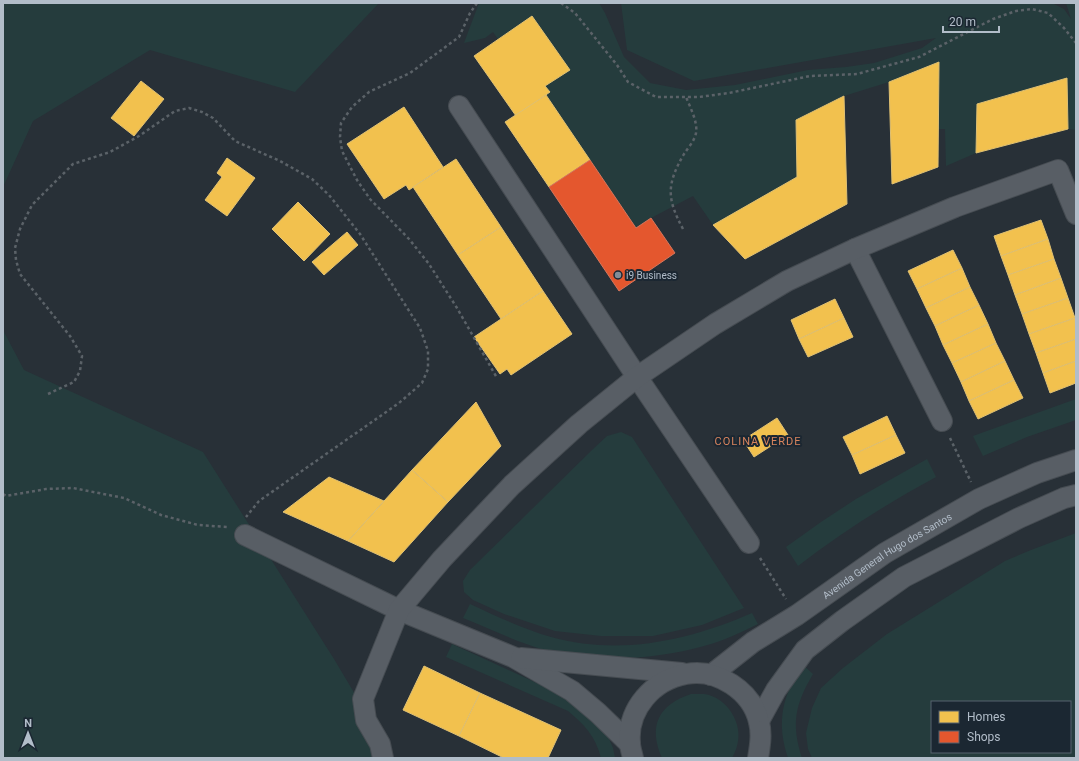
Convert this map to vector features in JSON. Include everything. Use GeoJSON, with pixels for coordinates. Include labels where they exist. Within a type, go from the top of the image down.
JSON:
{"type":"FeatureCollection","features":[{"type":"Feature","properties":{"kind":"street"},"geometry":{"type":"LineString","coordinates":[[458,106],[749,543]]}},
{"type":"Feature","properties":{"kind":"street"},"geometry":{"type":"LineString","coordinates":[[383,758],[380,744],[366,720],[362,699],[399,610],[442,559],[512,485],[579,424],[637,376],[715,324],[787,281],[856,249],[955,207],[1058,170],[1076,214]]}},
{"type":"Feature","properties":{"kind":"street"},"geometry":{"type":"LineString","coordinates":[[856,249],[942,421]]}},
{"type":"Feature","properties":{"kind":"street","name":"Avenida General Hugo dos Santos"},"geometry":{"type":"LineString","coordinates":[[711,675],[753,642],[797,615],[885,553],[979,499],[1037,473],[1076,460]]}},
{"type":"Feature","properties":{"kind":"street"},"geometry":{"type":"LineString","coordinates":[[759,721],[776,690],[805,650],[842,621],[904,577],[1019,518],[1076,495]]}},
{"type":"Feature","properties":{"kind":"street"},"geometry":{"type":"LineString","coordinates":[[243,530],[399,610],[513,657],[572,691],[598,713],[631,751]]}},
{"type":"Feature","properties":{"kind":"street"},"geometry":{"type":"LineString","coordinates":[[513,657],[687,674]]}},
{"type":"Feature","properties":{"kind":"street"},"geometry":{"type":"LineString","coordinates":[[631,751],[631,724],[638,706],[651,690],[668,679],[687,674],[699,673],[711,675],[727,681],[741,692],[752,705],[759,721],[764,753]]}},
{"type":"Feature","properties":{"kind":"path"},"geometry":{"type":"LineString","coordinates":[[477,3],[470,13],[460,37],[410,73],[369,92],[352,106],[342,124],[340,137],[342,151],[356,180],[370,199],[409,239],[429,264],[457,308],[496,378]]}},
{"type":"Feature","properties":{"kind":"path"},"geometry":{"type":"LineString","coordinates":[[561,3],[575,13],[628,82],[656,97],[686,97],[729,93],[810,76],[857,74],[920,57],[993,19],[1016,11],[1032,9],[1048,13],[1064,28],[1076,43]]}},
{"type":"Feature","properties":{"kind":"path"},"geometry":{"type":"LineString","coordinates":[[683,230],[674,213],[671,195],[672,181],[676,170],[696,132],[695,122],[686,97]]}},
{"type":"Feature","properties":{"kind":"path"},"geometry":{"type":"LineString","coordinates":[[3,494],[6,496],[46,489],[73,488],[124,498],[161,515],[198,526],[226,527],[243,530],[247,514],[259,501],[399,403],[422,383],[428,369],[428,351],[420,328],[360,234],[329,195],[312,179],[280,161],[235,141],[213,118],[202,112],[189,108],[175,111],[139,136],[110,152],[73,164],[32,205],[20,228],[15,248],[16,260],[20,274],[70,336],[82,356],[80,371],[74,382],[48,394]]}},
{"type":"Feature","properties":{"kind":"path"},"geometry":{"type":"LineString","coordinates":[[942,421],[979,499]]}},
{"type":"Feature","properties":{"kind":"path"},"geometry":{"type":"LineString","coordinates":[[749,543],[797,615]]}},
{"type":"Feature","properties":{"kind":"green space"},"geometry":{"type":"Polygon","coordinates":[[[3,3],[379,3],[295,92],[150,50],[33,121],[3,187],[3,3]]]}},
{"type":"Feature","properties":{"kind":"green space"},"geometry":{"type":"Polygon","coordinates":[[[479,3],[599,3],[605,13],[624,57],[650,83],[686,90],[735,85],[808,70],[874,63],[922,48],[936,38],[694,81],[627,50],[621,3],[1052,3],[1064,9],[1071,19],[1066,3],[1076,3],[1076,130],[1068,129],[1066,78],[977,104],[976,153],[946,166],[945,129],[939,129],[939,62],[889,82],[844,96],[796,120],[797,177],[713,225],[693,196],[651,218],[636,228],[546,95],[549,92],[545,86],[569,70],[532,16],[498,39],[493,32],[485,38],[464,43],[479,3]]]}},
{"type":"Feature","properties":{"kind":"green space"},"geometry":{"type":"Polygon","coordinates":[[[3,330],[24,370],[203,452],[334,659],[393,758],[3,758],[3,330]]]}},
{"type":"Feature","properties":{"kind":"green space"},"geometry":{"type":"Polygon","coordinates":[[[1076,399],[1076,420],[1027,437],[983,456],[973,436],[1076,399]]]}},
{"type":"Feature","properties":{"kind":"green space"},"geometry":{"type":"Polygon","coordinates":[[[621,432],[632,437],[744,608],[702,625],[653,636],[601,636],[555,631],[504,614],[473,600],[464,592],[463,581],[470,570],[607,436],[621,432]]]}},
{"type":"Feature","properties":{"kind":"green space"},"geometry":{"type":"Polygon","coordinates":[[[927,459],[936,477],[866,518],[831,541],[798,566],[786,547],[856,499],[927,459]]]}},
{"type":"Feature","properties":{"kind":"green space"},"geometry":{"type":"Polygon","coordinates":[[[1076,533],[1076,758],[812,758],[808,749],[806,733],[812,708],[821,688],[843,668],[887,634],[1005,561],[1076,533]]]}},
{"type":"Feature","properties":{"kind":"green space"},"geometry":{"type":"Polygon","coordinates":[[[470,604],[541,634],[577,643],[602,645],[653,643],[678,638],[728,623],[752,613],[758,624],[718,642],[685,651],[645,657],[584,657],[535,647],[463,618],[470,604]]]}},
{"type":"Feature","properties":{"kind":"green space"},"geometry":{"type":"Polygon","coordinates":[[[452,644],[578,702],[607,734],[613,748],[615,758],[601,758],[593,737],[568,711],[446,657],[452,644]]]}},
{"type":"Feature","properties":{"kind":"green space"},"geometry":{"type":"Polygon","coordinates":[[[803,665],[813,674],[802,695],[797,714],[797,734],[802,758],[788,758],[782,733],[783,710],[790,688],[803,665]]]}},
{"type":"Feature","properties":{"kind":"green space"},"geometry":{"type":"Polygon","coordinates":[[[691,694],[704,694],[712,696],[720,700],[732,713],[736,721],[739,738],[737,748],[732,758],[662,758],[656,736],[656,727],[659,718],[671,704],[691,694]]]}},
{"type":"Feature","properties":{"kind":"building: Homes"},"geometry":{"type":"Polygon","coordinates":[[[532,16],[570,70],[545,86],[550,92],[516,116],[474,56],[532,16]]]}},
{"type":"Feature","properties":{"kind":"building: Homes"},"geometry":{"type":"Polygon","coordinates":[[[939,62],[938,167],[892,184],[889,82],[939,62]]]}},
{"type":"Feature","properties":{"kind":"building: Homes"},"geometry":{"type":"Polygon","coordinates":[[[1067,78],[1068,129],[976,153],[977,104],[1067,78]]]}},
{"type":"Feature","properties":{"kind":"building: Homes"},"geometry":{"type":"Polygon","coordinates":[[[141,81],[164,99],[134,136],[111,118],[141,81]]]}},
{"type":"Feature","properties":{"kind":"building: Homes"},"geometry":{"type":"Polygon","coordinates":[[[546,95],[590,160],[549,187],[505,122],[546,95]]]}},
{"type":"Feature","properties":{"kind":"building: Homes"},"geometry":{"type":"Polygon","coordinates":[[[844,96],[847,204],[745,259],[713,225],[797,177],[796,120],[844,96]]]}},
{"type":"Feature","properties":{"kind":"building: Homes"},"geometry":{"type":"Polygon","coordinates":[[[404,107],[443,167],[409,190],[406,185],[384,199],[347,144],[404,107]]]}},
{"type":"Feature","properties":{"kind":"building: Homes"},"geometry":{"type":"Polygon","coordinates":[[[227,158],[255,178],[227,216],[205,200],[222,177],[217,173],[227,158]]]}},
{"type":"Feature","properties":{"kind":"building: Homes"},"geometry":{"type":"Polygon","coordinates":[[[456,159],[501,227],[458,255],[413,187],[456,159]]]}},
{"type":"Feature","properties":{"kind":"building: Homes"},"geometry":{"type":"Polygon","coordinates":[[[298,202],[330,234],[304,261],[272,229],[298,202]]]}},
{"type":"Feature","properties":{"kind":"building: Homes"},"geometry":{"type":"Polygon","coordinates":[[[1041,220],[1048,239],[1001,256],[994,236],[1041,220]]]}},
{"type":"Feature","properties":{"kind":"building: Homes"},"geometry":{"type":"Polygon","coordinates":[[[501,227],[543,291],[501,319],[458,255],[501,227]]]}},
{"type":"Feature","properties":{"kind":"building: Homes"},"geometry":{"type":"Polygon","coordinates":[[[347,232],[358,245],[324,275],[312,262],[347,232]]]}},
{"type":"Feature","properties":{"kind":"building: Homes"},"geometry":{"type":"Polygon","coordinates":[[[1048,239],[1054,259],[1008,275],[1001,256],[1048,239]]]}},
{"type":"Feature","properties":{"kind":"building: Homes"},"geometry":{"type":"Polygon","coordinates":[[[953,250],[962,268],[917,289],[908,271],[953,250]]]}},
{"type":"Feature","properties":{"kind":"building: Homes"},"geometry":{"type":"Polygon","coordinates":[[[1054,259],[1061,278],[1015,295],[1008,275],[1054,259]]]}},
{"type":"Feature","properties":{"kind":"building: Homes"},"geometry":{"type":"Polygon","coordinates":[[[962,268],[970,287],[926,308],[917,289],[962,268]]]}},
{"type":"Feature","properties":{"kind":"building: Homes"},"geometry":{"type":"Polygon","coordinates":[[[1061,278],[1068,298],[1022,314],[1015,295],[1061,278]]]}},
{"type":"Feature","properties":{"kind":"building: Homes"},"geometry":{"type":"Polygon","coordinates":[[[970,287],[979,305],[935,326],[926,308],[970,287]]]}},
{"type":"Feature","properties":{"kind":"building: Homes"},"geometry":{"type":"Polygon","coordinates":[[[543,291],[572,334],[511,375],[507,369],[500,374],[474,337],[543,291]]]}},
{"type":"Feature","properties":{"kind":"building: Homes"},"geometry":{"type":"Polygon","coordinates":[[[1068,298],[1075,318],[1029,334],[1022,314],[1068,298]]]}},
{"type":"Feature","properties":{"kind":"building: Homes"},"geometry":{"type":"Polygon","coordinates":[[[835,299],[844,318],[799,339],[791,320],[835,299]]]}},
{"type":"Feature","properties":{"kind":"building: Homes"},"geometry":{"type":"Polygon","coordinates":[[[979,305],[988,324],[943,345],[935,326],[979,305]]]}},
{"type":"Feature","properties":{"kind":"building: Homes"},"geometry":{"type":"Polygon","coordinates":[[[844,318],[853,337],[808,357],[799,339],[844,318]]]}},
{"type":"Feature","properties":{"kind":"building: Homes"},"geometry":{"type":"Polygon","coordinates":[[[1075,318],[1076,339],[1036,353],[1029,334],[1075,318]]]}},
{"type":"Feature","properties":{"kind":"building: Homes"},"geometry":{"type":"Polygon","coordinates":[[[988,324],[996,343],[952,363],[943,345],[988,324]]]}},
{"type":"Feature","properties":{"kind":"building: Homes"},"geometry":{"type":"Polygon","coordinates":[[[1076,339],[1076,361],[1043,373],[1036,353],[1076,339]]]}},
{"type":"Feature","properties":{"kind":"building: Homes"},"geometry":{"type":"Polygon","coordinates":[[[996,343],[1005,361],[961,382],[952,363],[996,343]]]}},
{"type":"Feature","properties":{"kind":"building: Homes"},"geometry":{"type":"Polygon","coordinates":[[[1005,361],[1014,380],[969,401],[961,382],[1005,361]]]}},
{"type":"Feature","properties":{"kind":"building: Homes"},"geometry":{"type":"Polygon","coordinates":[[[1076,361],[1076,383],[1050,393],[1043,373],[1076,361]]]}},
{"type":"Feature","properties":{"kind":"building: Homes"},"geometry":{"type":"Polygon","coordinates":[[[1014,380],[1023,398],[978,419],[969,401],[1014,380]]]}},
{"type":"Feature","properties":{"kind":"building: Homes"},"geometry":{"type":"Polygon","coordinates":[[[476,402],[501,446],[448,502],[412,470],[476,402]]]}},
{"type":"Feature","properties":{"kind":"building: Homes"},"geometry":{"type":"Polygon","coordinates":[[[887,416],[896,435],[852,455],[843,437],[887,416]]]}},
{"type":"Feature","properties":{"kind":"building: Homes"},"geometry":{"type":"Polygon","coordinates":[[[777,418],[788,435],[754,457],[743,440],[777,418]]]}},
{"type":"Feature","properties":{"kind":"building: Homes"},"geometry":{"type":"Polygon","coordinates":[[[896,435],[905,453],[860,474],[852,455],[896,435]]]}},
{"type":"Feature","properties":{"kind":"building: Homes"},"geometry":{"type":"Polygon","coordinates":[[[412,470],[448,502],[394,562],[348,541],[412,470]]]}},
{"type":"Feature","properties":{"kind":"building: Homes"},"geometry":{"type":"Polygon","coordinates":[[[329,477],[384,501],[348,541],[283,512],[329,477]]]}},
{"type":"Feature","properties":{"kind":"building: Homes"},"geometry":{"type":"Polygon","coordinates":[[[424,666],[480,693],[459,736],[403,710],[424,666]]]}},
{"type":"Feature","properties":{"kind":"building: Homes"},"geometry":{"type":"Polygon","coordinates":[[[480,693],[561,730],[548,758],[504,758],[459,736],[480,693]]]}},
{"type":"Feature","properties":{"kind":"building: Shops"},"geometry":{"type":"Polygon","coordinates":[[[590,160],[636,228],[651,218],[675,253],[619,291],[549,187],[590,160]]]}},
{"type":"Feature","properties":{"kind":"place","name":"i9 Business"},"geometry":{"type":"Point","coordinates":[618,275]}},
{"type":"Feature","properties":{"kind":"district","name":"COLINA VERDE"},"geometry":{"type":"Point","coordinates":[758,441]}}]}
